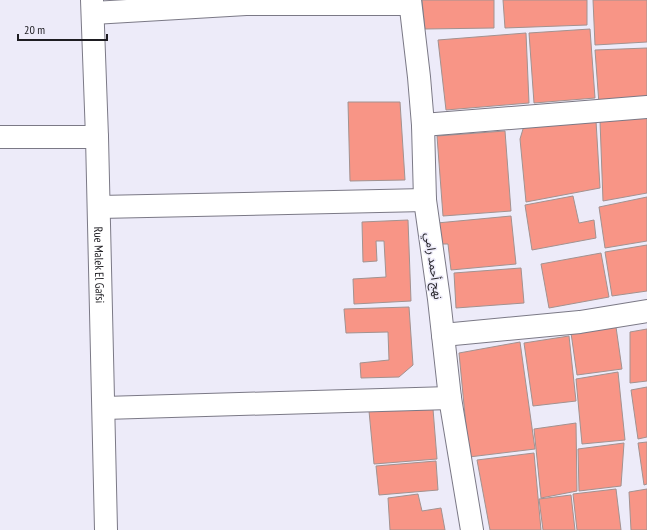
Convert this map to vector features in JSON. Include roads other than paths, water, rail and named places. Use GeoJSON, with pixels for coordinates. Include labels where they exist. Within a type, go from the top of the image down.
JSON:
{"type":"FeatureCollection","features":[{"type":"Feature","properties":{"kind":"street"},"geometry":{"type":"LineString","coordinates":[[93,6],[246,2],[410,2]]}},
{"type":"Feature","properties":{"kind":"street","name":"نهج أحمد رامي"},"geometry":{"type":"LineString","coordinates":[[410,2],[423,125],[424,200],[450,398],[472,530]]}},
{"type":"Feature","properties":{"kind":"street","name":"Rue Malek El Gafsi"},"geometry":{"type":"LineString","coordinates":[[93,6],[98,137],[106,530]]}},
{"type":"Feature","properties":{"kind":"street"},"geometry":{"type":"LineString","coordinates":[[423,125],[647,107]]}},
{"type":"Feature","properties":{"kind":"street"},"geometry":{"type":"LineString","coordinates":[[0,137],[98,137]]}},
{"type":"Feature","properties":{"kind":"street"},"geometry":{"type":"LineString","coordinates":[[99,207],[424,200]]}},
{"type":"Feature","properties":{"kind":"street"},"geometry":{"type":"LineString","coordinates":[[443,336],[580,322],[647,312]]}},
{"type":"Feature","properties":{"kind":"street"},"geometry":{"type":"LineString","coordinates":[[104,408],[450,398]]}}]}
